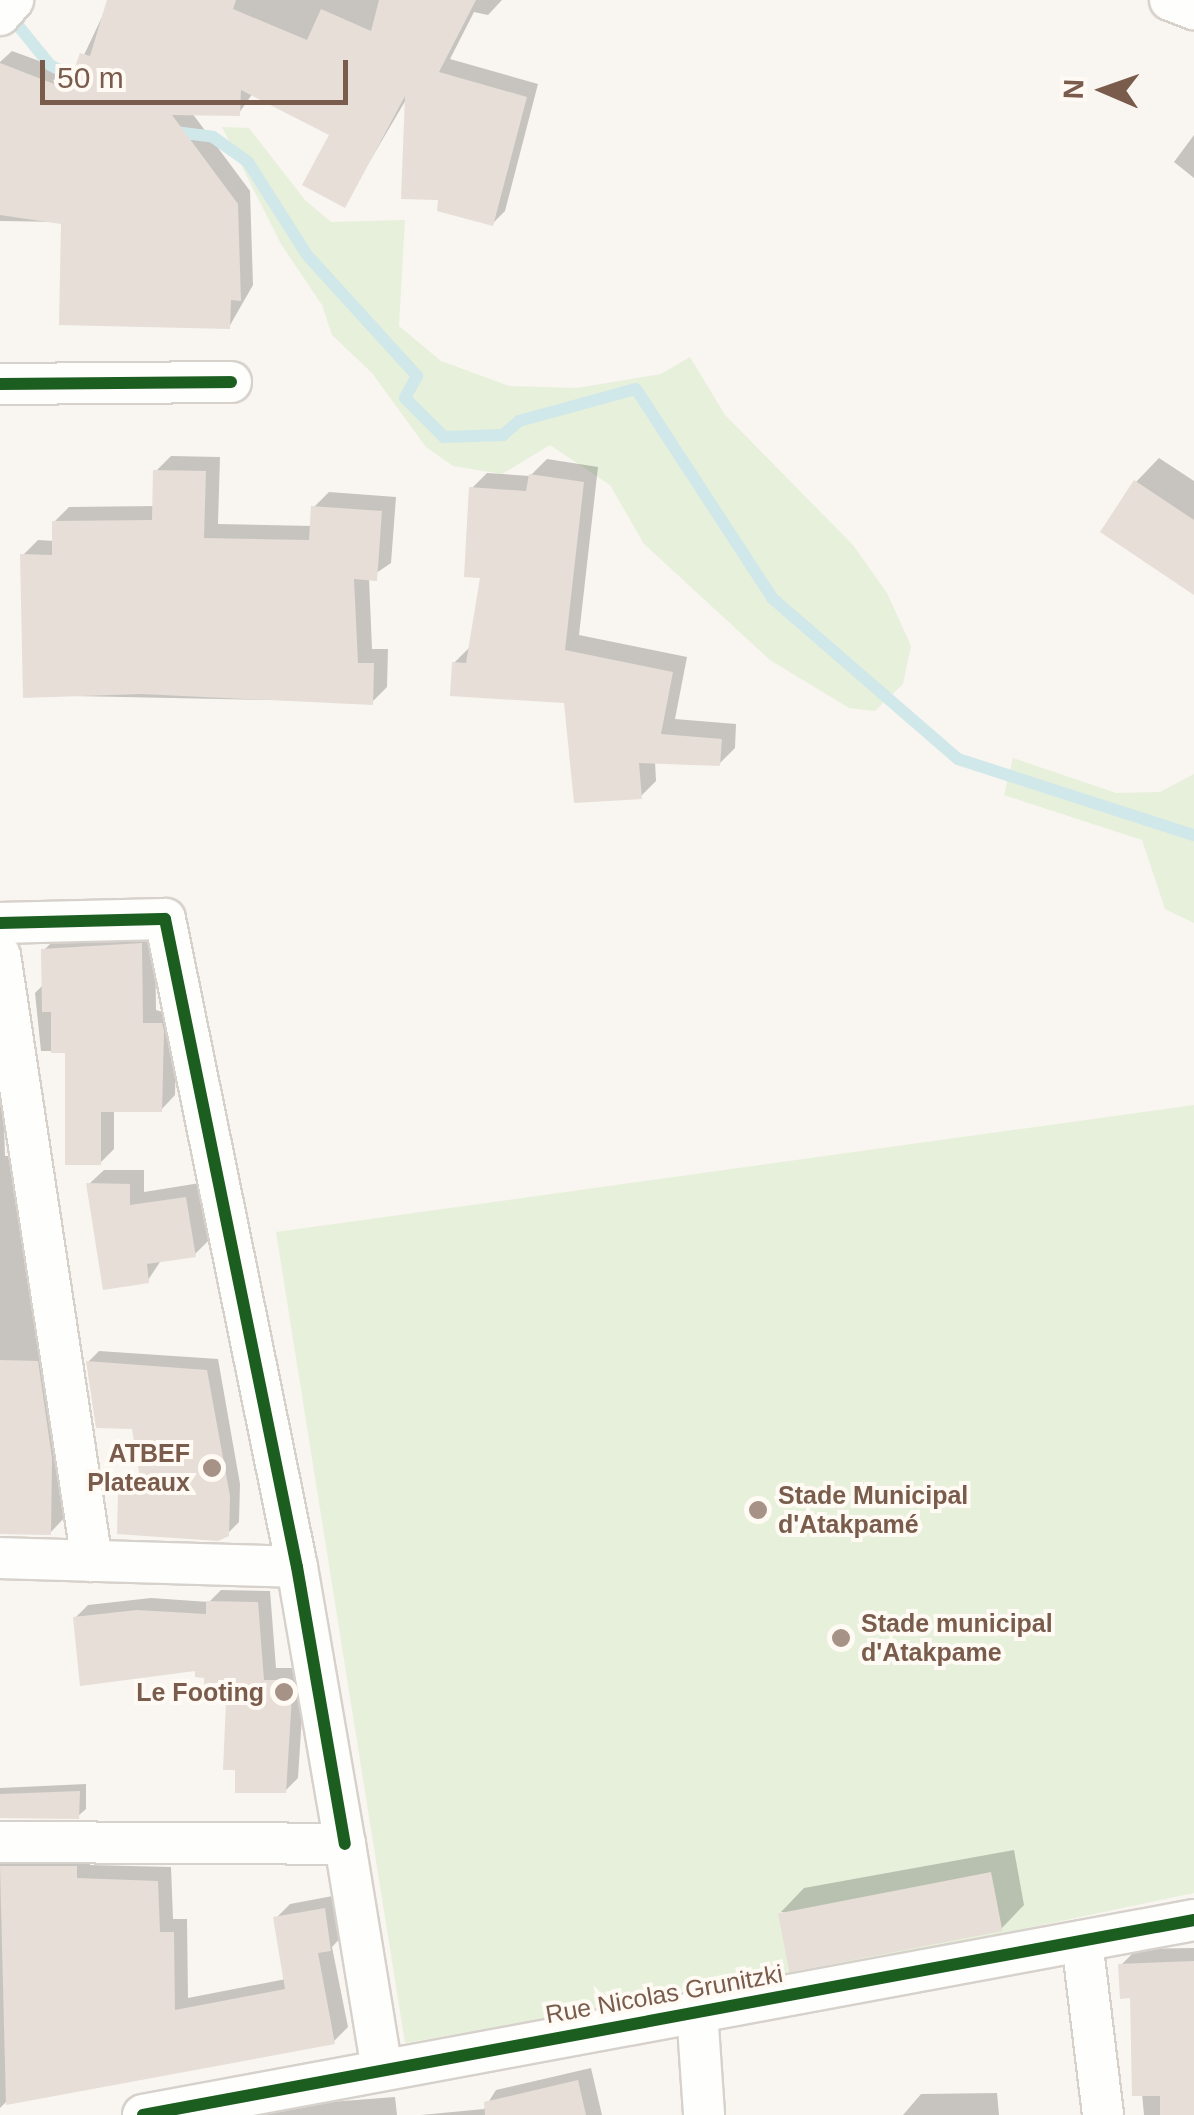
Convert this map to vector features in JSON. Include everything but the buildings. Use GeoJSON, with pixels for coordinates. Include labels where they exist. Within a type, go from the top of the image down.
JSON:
{"type":"FeatureCollection","features":[{"type":"Feature","properties":{"kind":"street"},"geometry":{"type":"LineString","coordinates":[[0,15],[13,0]]}},
{"type":"Feature","properties":{"kind":"street"},"geometry":{"type":"LineString","coordinates":[[1170,0],[1194,9]]}},
{"type":"Feature","properties":{"kind":"street"},"geometry":{"type":"LineString","coordinates":[[0,384],[231,382]]}},
{"type":"Feature","properties":{"kind":"street"},"geometry":{"type":"LineString","coordinates":[[0,923],[165,919],[298,1567],[382,2069]]}},
{"type":"Feature","properties":{"kind":"street"},"geometry":{"type":"LineString","coordinates":[[0,956],[92,1561]]}},
{"type":"Feature","properties":{"kind":"street"},"geometry":{"type":"LineString","coordinates":[[0,1558],[298,1567]]}},
{"type":"Feature","properties":{"kind":"street"},"geometry":{"type":"LineString","coordinates":[[0,1842],[345,1844]]}},
{"type":"Feature","properties":{"kind":"street","name":"Rue Nicolas Grunitzki"},"geometry":{"type":"LineString","coordinates":[[142,2115],[1194,1920]]}},
{"type":"Feature","properties":{"kind":"street"},"geometry":{"type":"LineString","coordinates":[[1082,1940],[1102,2115]]}},
{"type":"Feature","properties":{"kind":"street"},"geometry":{"type":"LineString","coordinates":[[697,2011],[704,2115]]}},
{"type":"Feature","properties":{"kind":"green space"},"geometry":{"type":"Polygon","coordinates":[[[222,127],[249,128],[305,200],[331,222],[405,220],[399,326],[441,361],[509,386],[577,388],[661,374],[690,357],[725,415],[853,545],[887,593],[911,646],[903,684],[875,711],[849,708],[770,660],[644,544],[610,485],[550,445],[502,474],[453,466],[426,447],[372,373],[332,335],[322,305],[281,244],[222,127]]]}},
{"type":"Feature","properties":{"kind":"green space"},"geometry":{"type":"Polygon","coordinates":[[[1013,758],[1116,793],[1160,792],[1194,774],[1194,923],[1165,909],[1142,840],[1004,795],[1013,758]]]}},
{"type":"Feature","properties":{"kind":"green space","name":"Stade Municipal d'Atakpamé"},"geometry":{"type":"Polygon","coordinates":[[[1194,1105],[1194,1893],[843,1967],[405,2043],[276,1232],[1194,1105]]]}},
{"type":"Feature","properties":{"kind":"waterway"},"geometry":{"type":"LineString","coordinates":[[7,12],[50,65],[87,84]]}},
{"type":"Feature","properties":{"kind":"waterway"},"geometry":{"type":"LineString","coordinates":[[175,132],[213,137],[248,162],[307,255],[417,376],[405,398],[444,437],[503,435],[519,421],[636,389],[772,598],[958,759],[1194,835]]}},
{"type":"Feature","properties":{"kind":"cycle path"},"geometry":{"type":"LineString","coordinates":[[0,384],[231,382]]}},
{"type":"Feature","properties":{"kind":"cycle path"},"geometry":{"type":"LineString","coordinates":[[0,923],[165,919],[297,1567],[345,1844]]}},
{"type":"Feature","properties":{"kind":"cycle path"},"geometry":{"type":"LineString","coordinates":[[143,2115],[1194,1920]]}},
{"type":"Feature","properties":{"kind":"place","name":"ATBEF Plateaux"},"geometry":{"type":"Point","coordinates":[212,1468]}},
{"type":"Feature","properties":{"kind":"place","name":"Stade Municipal d'Atakpamé"},"geometry":{"type":"Point","coordinates":[758,1510]}},
{"type":"Feature","properties":{"kind":"place","name":"Stade municipal d'Atakpame"},"geometry":{"type":"Point","coordinates":[841,1638]}},
{"type":"Feature","properties":{"kind":"place","name":"Le Footing"},"geometry":{"type":"Point","coordinates":[284,1692]}}]}
